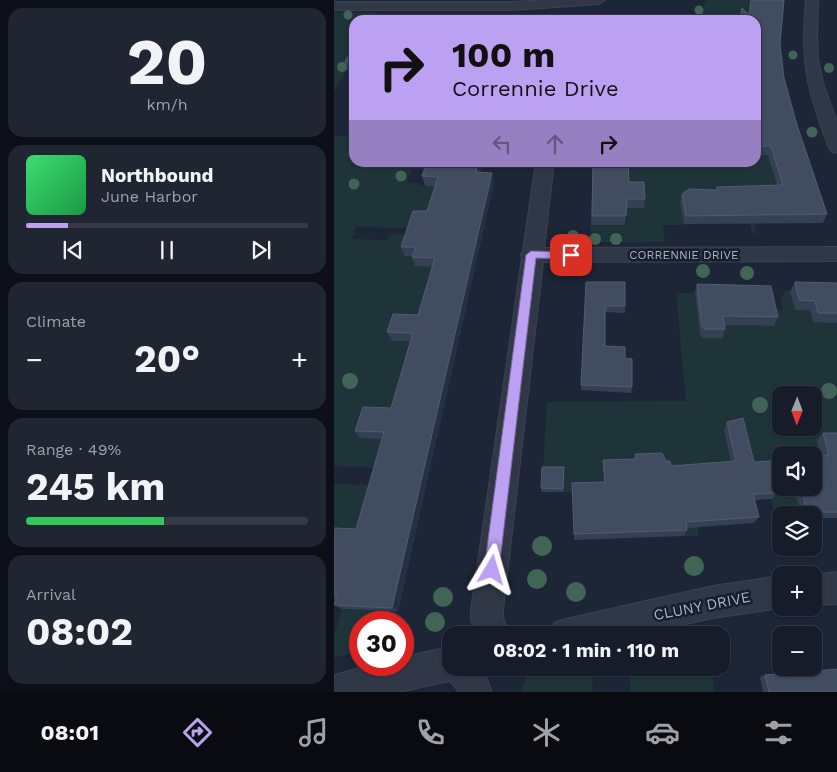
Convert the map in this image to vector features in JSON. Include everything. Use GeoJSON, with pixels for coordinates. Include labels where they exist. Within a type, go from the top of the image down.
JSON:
{"type":"FeatureCollection","features":[{"type":"Feature","properties":{"kind":"street"},"geometry":{"type":"LineString","coordinates":[[334,6],[410,8],[537,5],[600,0]]}},
{"type":"Feature","properties":{"kind":"street"},"geometry":{"type":"LineString","coordinates":[[578,14],[600,0]]}},
{"type":"Feature","properties":{"kind":"street"},"geometry":{"type":"LineString","coordinates":[[812,0],[811,61],[818,94],[837,148]]}},
{"type":"Feature","properties":{"kind":"street"},"geometry":{"type":"LineString","coordinates":[[537,5],[554,15]]}},
{"type":"Feature","properties":{"kind":"street"},"geometry":{"type":"LineString","coordinates":[[490,626],[487,620],[487,610],[531,255],[544,167]]}},
{"type":"Feature","properties":{"kind":"street","name":"CORRENNIE DRIVE"},"geometry":{"type":"LineString","coordinates":[[531,255],[837,254]]}},
{"type":"Feature","properties":{"kind":"street"},"geometry":{"type":"LineString","coordinates":[[822,589],[837,588]]}},
{"type":"Feature","properties":{"kind":"street","name":"CLUNY DRIVE"},"geometry":{"type":"LineString","coordinates":[[606,626],[712,602],[772,593]]}},
{"type":"Feature","properties":{"kind":"street"},"geometry":{"type":"LineString","coordinates":[[335,692],[389,677],[442,675]]}},
{"type":"Feature","properties":{"kind":"green space"},"geometry":{"type":"Polygon","coordinates":[[[706,0],[757,0],[763,9],[748,8],[748,10],[780,12],[761,16],[702,15],[706,0]]]}},
{"type":"Feature","properties":{"kind":"green space"},"geometry":{"type":"Polygon","coordinates":[[[334,12],[379,13],[378,15],[349,15],[349,66],[334,92],[334,12]]]}},
{"type":"Feature","properties":{"kind":"green space"},"geometry":{"type":"Polygon","coordinates":[[[334,136],[349,137],[349,167],[442,167],[449,170],[412,169],[407,182],[418,183],[418,186],[433,186],[440,183],[434,207],[410,228],[356,227],[352,239],[387,240],[390,234],[446,235],[419,256],[416,266],[434,267],[384,439],[381,468],[334,466],[334,136]]]}},
{"type":"Feature","properties":{"kind":"green space"},"geometry":{"type":"Polygon","coordinates":[[[761,147],[769,154],[780,196],[754,222],[757,233],[752,233],[744,199],[680,200],[684,225],[663,225],[665,242],[591,242],[591,225],[627,225],[627,207],[644,208],[626,191],[612,167],[761,167],[761,147]]]}},
{"type":"Feature","properties":{"kind":"green space"},"geometry":{"type":"Polygon","coordinates":[[[784,291],[790,291],[794,306],[810,309],[837,323],[837,440],[823,462],[822,446],[772,446],[772,496],[805,496],[803,506],[773,506],[766,469],[734,474],[698,526],[698,536],[684,536],[681,513],[604,485],[573,492],[563,492],[543,471],[547,402],[686,401],[676,293],[695,293],[699,324],[774,326],[771,310],[783,310],[780,296],[785,295],[784,291]]]}},
{"type":"Feature","properties":{"kind":"green space"},"geometry":{"type":"Polygon","coordinates":[[[334,484],[402,486],[362,535],[334,533],[334,484]]]}},
{"type":"Feature","properties":{"kind":"green space"},"geometry":{"type":"Polygon","coordinates":[[[342,609],[398,611],[349,611],[349,654],[334,658],[334,636],[342,609]]]}},
{"type":"Feature","properties":{"kind":"green space"},"geometry":{"type":"Polygon","coordinates":[[[593,676],[592,692],[520,692],[527,677],[593,676]]]}},
{"type":"Feature","properties":{"kind":"green space"},"geometry":{"type":"Polygon","coordinates":[[[630,676],[713,676],[714,692],[630,692],[630,676]]]}},
{"type":"Feature","properties":{"kind":"building"},"geometry":{"type":"Polygon","coordinates":[[[751,0],[784,0],[780,44],[784,78],[797,125],[827,214],[686,216],[682,194],[689,189],[717,190],[717,187],[783,185],[771,146],[762,146],[761,144],[761,15],[749,15],[751,0]]]}},
{"type":"Feature","properties":{"kind":"building"},"geometry":{"type":"Polygon","coordinates":[[[742,8],[749,15],[741,15],[742,8]]]}},
{"type":"Feature","properties":{"kind":"building"},"geometry":{"type":"Polygon","coordinates":[[[425,167],[477,167],[476,172],[492,173],[392,608],[334,605],[337,596],[334,596],[334,528],[356,529],[384,432],[355,431],[363,407],[391,408],[413,333],[387,332],[393,314],[418,315],[435,258],[412,257],[416,247],[401,247],[413,211],[427,211],[438,177],[422,176],[425,167]]]}},
{"type":"Feature","properties":{"kind":"building"},"geometry":{"type":"Polygon","coordinates":[[[593,167],[628,167],[629,182],[644,182],[645,199],[627,199],[626,216],[592,216],[593,167]]]}},
{"type":"Feature","properties":{"kind":"building"},"geometry":{"type":"Polygon","coordinates":[[[586,282],[625,282],[625,306],[605,306],[605,346],[625,347],[625,358],[632,359],[632,387],[581,385],[586,282]]]}},
{"type":"Feature","properties":{"kind":"building"},"geometry":{"type":"Polygon","coordinates":[[[795,282],[838,283],[838,313],[818,313],[815,301],[799,300],[795,282]]]}},
{"type":"Feature","properties":{"kind":"building"},"geometry":{"type":"Polygon","coordinates":[[[697,284],[771,286],[778,317],[723,316],[725,329],[704,329],[702,327],[697,284]]]}},
{"type":"Feature","properties":{"kind":"building"},"geometry":{"type":"Polygon","coordinates":[[[743,418],[754,462],[771,461],[772,493],[753,494],[759,517],[686,522],[687,530],[574,534],[572,483],[605,482],[603,460],[636,459],[635,454],[662,453],[666,461],[670,461],[671,466],[736,461],[727,422],[743,418]]]}},
{"type":"Feature","properties":{"kind":"building"},"geometry":{"type":"Polygon","coordinates":[[[823,433],[838,433],[838,512],[822,512],[822,506],[806,506],[803,496],[822,496],[822,455],[829,455],[823,433]]]}},
{"type":"Feature","properties":{"kind":"building"},"geometry":{"type":"Polygon","coordinates":[[[542,467],[564,467],[563,489],[541,488],[542,467]]]}},
{"type":"Feature","properties":{"kind":"building"},"geometry":{"type":"Polygon","coordinates":[[[838,669],[838,692],[769,692],[765,675],[822,676],[822,670],[838,669]]]}},
{"type":"Feature","properties":{"kind":"route"},"geometry":{"type":"LineString","coordinates":[[492,570],[531,255],[571,255]]}}]}
